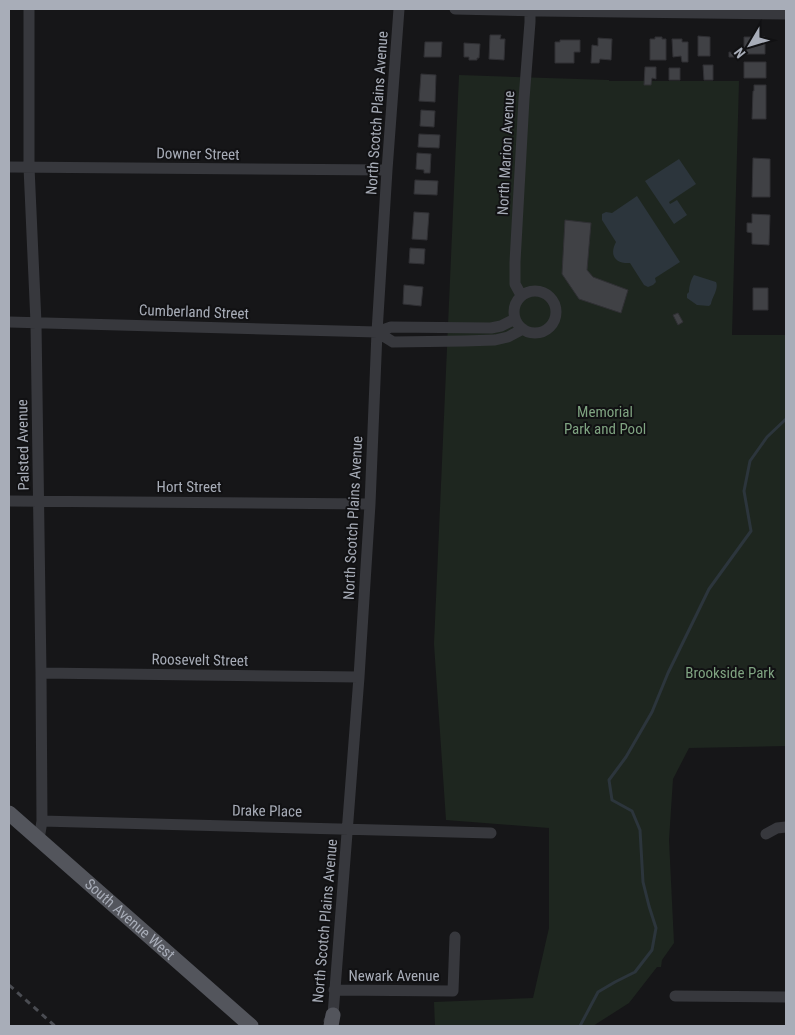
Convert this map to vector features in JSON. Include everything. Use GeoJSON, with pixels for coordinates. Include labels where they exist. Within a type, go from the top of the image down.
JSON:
{"type":"FeatureCollection","features":[{"type":"Feature","properties":{"kind":"main road","name":"South Avenue West"},"geometry":{"type":"LineString","coordinates":[[9,813],[251,1026]]}},
{"type":"Feature","properties":{"kind":"street","name":"Palsted Avenue"},"geometry":{"type":"LineString","coordinates":[[29,9],[29,167],[36,322],[42,673],[42,820],[39,839]]}},
{"type":"Feature","properties":{"kind":"street","name":"North Scotch Plains Avenue"},"geometry":{"type":"LineString","coordinates":[[330,1022],[348,828],[359,677],[387,170],[399,9]]}},
{"type":"Feature","properties":{"kind":"street"},"geometry":{"type":"LineString","coordinates":[[455,9],[786,14]]}},
{"type":"Feature","properties":{"kind":"street","name":"North Marion Avenue"},"geometry":{"type":"LineString","coordinates":[[521,296],[515,284],[515,262],[530,10]]}},
{"type":"Feature","properties":{"kind":"street","name":"Downer Street"},"geometry":{"type":"LineString","coordinates":[[9,167],[387,170]]}},
{"type":"Feature","properties":{"kind":"street"},"geometry":{"type":"LineString","coordinates":[[534,291],[547,294],[552,299],[555,305],[555,318],[547,329],[535,333],[529,332],[518,325],[515,319],[514,306],[521,296],[527,292],[534,291]]}},
{"type":"Feature","properties":{"kind":"street","name":"Cumberland Street"},"geometry":{"type":"LineString","coordinates":[[9,322],[378,332],[391,327],[491,328],[501,326],[515,319]]}},
{"type":"Feature","properties":{"kind":"street","name":"Cumberland Street"},"geometry":{"type":"LineString","coordinates":[[378,332],[393,342],[464,341],[495,340],[508,337],[523,329]]}},
{"type":"Feature","properties":{"kind":"street","name":"Hort Street"},"geometry":{"type":"LineString","coordinates":[[9,501],[370,504]]}},
{"type":"Feature","properties":{"kind":"street","name":"Roosevelt Street"},"geometry":{"type":"LineString","coordinates":[[42,673],[359,677]]}},
{"type":"Feature","properties":{"kind":"street","name":"Drake Place"},"geometry":{"type":"LineString","coordinates":[[42,820],[492,833]]}},
{"type":"Feature","properties":{"kind":"street"},"geometry":{"type":"LineString","coordinates":[[766,834],[777,828],[786,827]]}},
{"type":"Feature","properties":{"kind":"street","name":"Newark Avenue"},"geometry":{"type":"LineString","coordinates":[[334,990],[453,991],[455,937]]}},
{"type":"Feature","properties":{"kind":"street"},"geometry":{"type":"LineString","coordinates":[[675,996],[786,997]]}},
{"type":"Feature","properties":{"kind":"green space","name":"Memorial Park and Pool"},"geometry":{"type":"Polygon","coordinates":[[[459,75],[609,81],[739,81],[732,335],[786,335],[786,746],[689,748],[673,779],[669,840],[674,943],[662,960],[661,967],[657,967],[629,1003],[593,1026],[435,1026],[434,1002],[533,998],[549,928],[549,828],[446,820],[434,644],[459,75]]]}},
{"type":"Feature","properties":{"kind":"shaded area"},"geometry":{"type":"Polygon","coordinates":[[[679,159],[696,184],[669,202],[670,204],[677,200],[687,215],[674,224],[645,181],[679,159]]]}},
{"type":"Feature","properties":{"kind":"shaded area"},"geometry":{"type":"Polygon","coordinates":[[[637,196],[680,262],[655,278],[656,282],[648,287],[644,285],[630,263],[620,262],[615,258],[613,251],[616,242],[602,220],[602,214],[606,212],[612,213],[637,196]]]}},
{"type":"Feature","properties":{"kind":"shaded area"},"geometry":{"type":"Polygon","coordinates":[[[694,275],[716,282],[716,290],[709,306],[697,305],[687,298],[694,275]]]}},
{"type":"Feature","properties":{"kind":"building"},"geometry":{"type":"Polygon","coordinates":[[[490,35],[501,35],[500,39],[505,39],[504,60],[489,59],[490,35]]]}},
{"type":"Feature","properties":{"kind":"building"},"geometry":{"type":"Polygon","coordinates":[[[698,36],[710,37],[710,56],[698,56],[698,36]]]}},
{"type":"Feature","properties":{"kind":"building"},"geometry":{"type":"Polygon","coordinates":[[[655,37],[666,39],[666,60],[650,60],[650,39],[655,39],[655,37]]]}},
{"type":"Feature","properties":{"kind":"building"},"geometry":{"type":"Polygon","coordinates":[[[744,37],[765,37],[765,54],[744,54],[744,37]]]}},
{"type":"Feature","properties":{"kind":"building"},"geometry":{"type":"Polygon","coordinates":[[[598,38],[612,39],[611,60],[600,59],[599,63],[591,63],[592,45],[598,46],[598,38]]]}},
{"type":"Feature","properties":{"kind":"building"},"geometry":{"type":"Polygon","coordinates":[[[672,39],[682,39],[682,42],[688,42],[688,62],[682,62],[681,56],[673,57],[672,39]]]}},
{"type":"Feature","properties":{"kind":"building"},"geometry":{"type":"Polygon","coordinates":[[[560,40],[580,40],[580,52],[574,52],[574,63],[555,63],[555,42],[560,42],[560,40]]]}},
{"type":"Feature","properties":{"kind":"building"},"geometry":{"type":"Polygon","coordinates":[[[425,42],[442,42],[441,57],[424,57],[425,42]]]}},
{"type":"Feature","properties":{"kind":"building"},"geometry":{"type":"Polygon","coordinates":[[[464,43],[480,44],[479,58],[477,60],[469,60],[469,57],[464,57],[464,43]]]}},
{"type":"Feature","properties":{"kind":"building"},"geometry":{"type":"Polygon","coordinates":[[[729,52],[735,53],[735,57],[729,57],[729,52]]]}},
{"type":"Feature","properties":{"kind":"building"},"geometry":{"type":"Polygon","coordinates":[[[744,62],[766,62],[766,78],[744,78],[744,62]]]}},
{"type":"Feature","properties":{"kind":"building"},"geometry":{"type":"Polygon","coordinates":[[[703,65],[713,65],[713,80],[704,80],[703,65]]]}},
{"type":"Feature","properties":{"kind":"building"},"geometry":{"type":"Polygon","coordinates":[[[645,67],[656,67],[656,79],[652,78],[651,85],[644,85],[645,67]]]}},
{"type":"Feature","properties":{"kind":"building"},"geometry":{"type":"Polygon","coordinates":[[[669,68],[680,68],[680,80],[669,80],[669,68]]]}},
{"type":"Feature","properties":{"kind":"building"},"geometry":{"type":"Polygon","coordinates":[[[421,74],[436,75],[435,102],[419,101],[421,74]]]}},
{"type":"Feature","properties":{"kind":"building"},"geometry":{"type":"Polygon","coordinates":[[[754,85],[766,85],[766,119],[752,119],[754,85]]]}},
{"type":"Feature","properties":{"kind":"building"},"geometry":{"type":"Polygon","coordinates":[[[421,110],[435,111],[434,127],[420,126],[421,110]]]}},
{"type":"Feature","properties":{"kind":"building"},"geometry":{"type":"Polygon","coordinates":[[[419,134],[440,135],[439,148],[418,147],[419,134]]]}},
{"type":"Feature","properties":{"kind":"building"},"geometry":{"type":"Polygon","coordinates":[[[417,153],[431,154],[430,173],[424,173],[424,170],[416,169],[417,153]]]}},
{"type":"Feature","properties":{"kind":"building"},"geometry":{"type":"Polygon","coordinates":[[[753,158],[770,159],[770,197],[752,197],[753,158]]]}},
{"type":"Feature","properties":{"kind":"building"},"geometry":{"type":"Polygon","coordinates":[[[415,180],[438,181],[437,195],[414,194],[415,180]]]}},
{"type":"Feature","properties":{"kind":"building"},"geometry":{"type":"Polygon","coordinates":[[[414,212],[429,213],[427,240],[412,239],[414,212]]]}},
{"type":"Feature","properties":{"kind":"building"},"geometry":{"type":"Polygon","coordinates":[[[752,214],[770,215],[769,245],[752,244],[752,233],[747,232],[747,223],[752,223],[752,214]]]}},
{"type":"Feature","properties":{"kind":"building"},"geometry":{"type":"Polygon","coordinates":[[[565,220],[591,223],[587,270],[593,277],[628,290],[621,313],[579,299],[562,274],[565,220]]]}},
{"type":"Feature","properties":{"kind":"building"},"geometry":{"type":"Polygon","coordinates":[[[410,248],[425,249],[424,264],[409,263],[410,248]]]}},
{"type":"Feature","properties":{"kind":"building"},"geometry":{"type":"Polygon","coordinates":[[[404,285],[423,287],[421,306],[403,304],[404,285]]]}},
{"type":"Feature","properties":{"kind":"building"},"geometry":{"type":"Polygon","coordinates":[[[753,288],[768,288],[768,310],[753,310],[753,288]]]}},
{"type":"Feature","properties":{"kind":"building"},"geometry":{"type":"Polygon","coordinates":[[[678,313],[683,322],[678,325],[673,315],[678,313]]]}},
{"type":"Feature","properties":{"kind":"waterway"},"geometry":{"type":"LineString","coordinates":[[580,1026],[598,992],[635,972],[652,950],[656,928],[643,882],[640,830],[632,811],[612,800],[609,780],[626,757],[652,712],[668,673],[709,589],[751,531],[744,491],[750,461],[767,437],[786,419]]}},
{"type":"Feature","properties":{"kind":"railway"},"geometry":{"type":"LineString","coordinates":[[9,985],[55,1026]]}},
{"type":"Feature","properties":{"kind":"park label","name":"Brookside Park"},"geometry":{"type":"Point","coordinates":[730,673]}}]}
